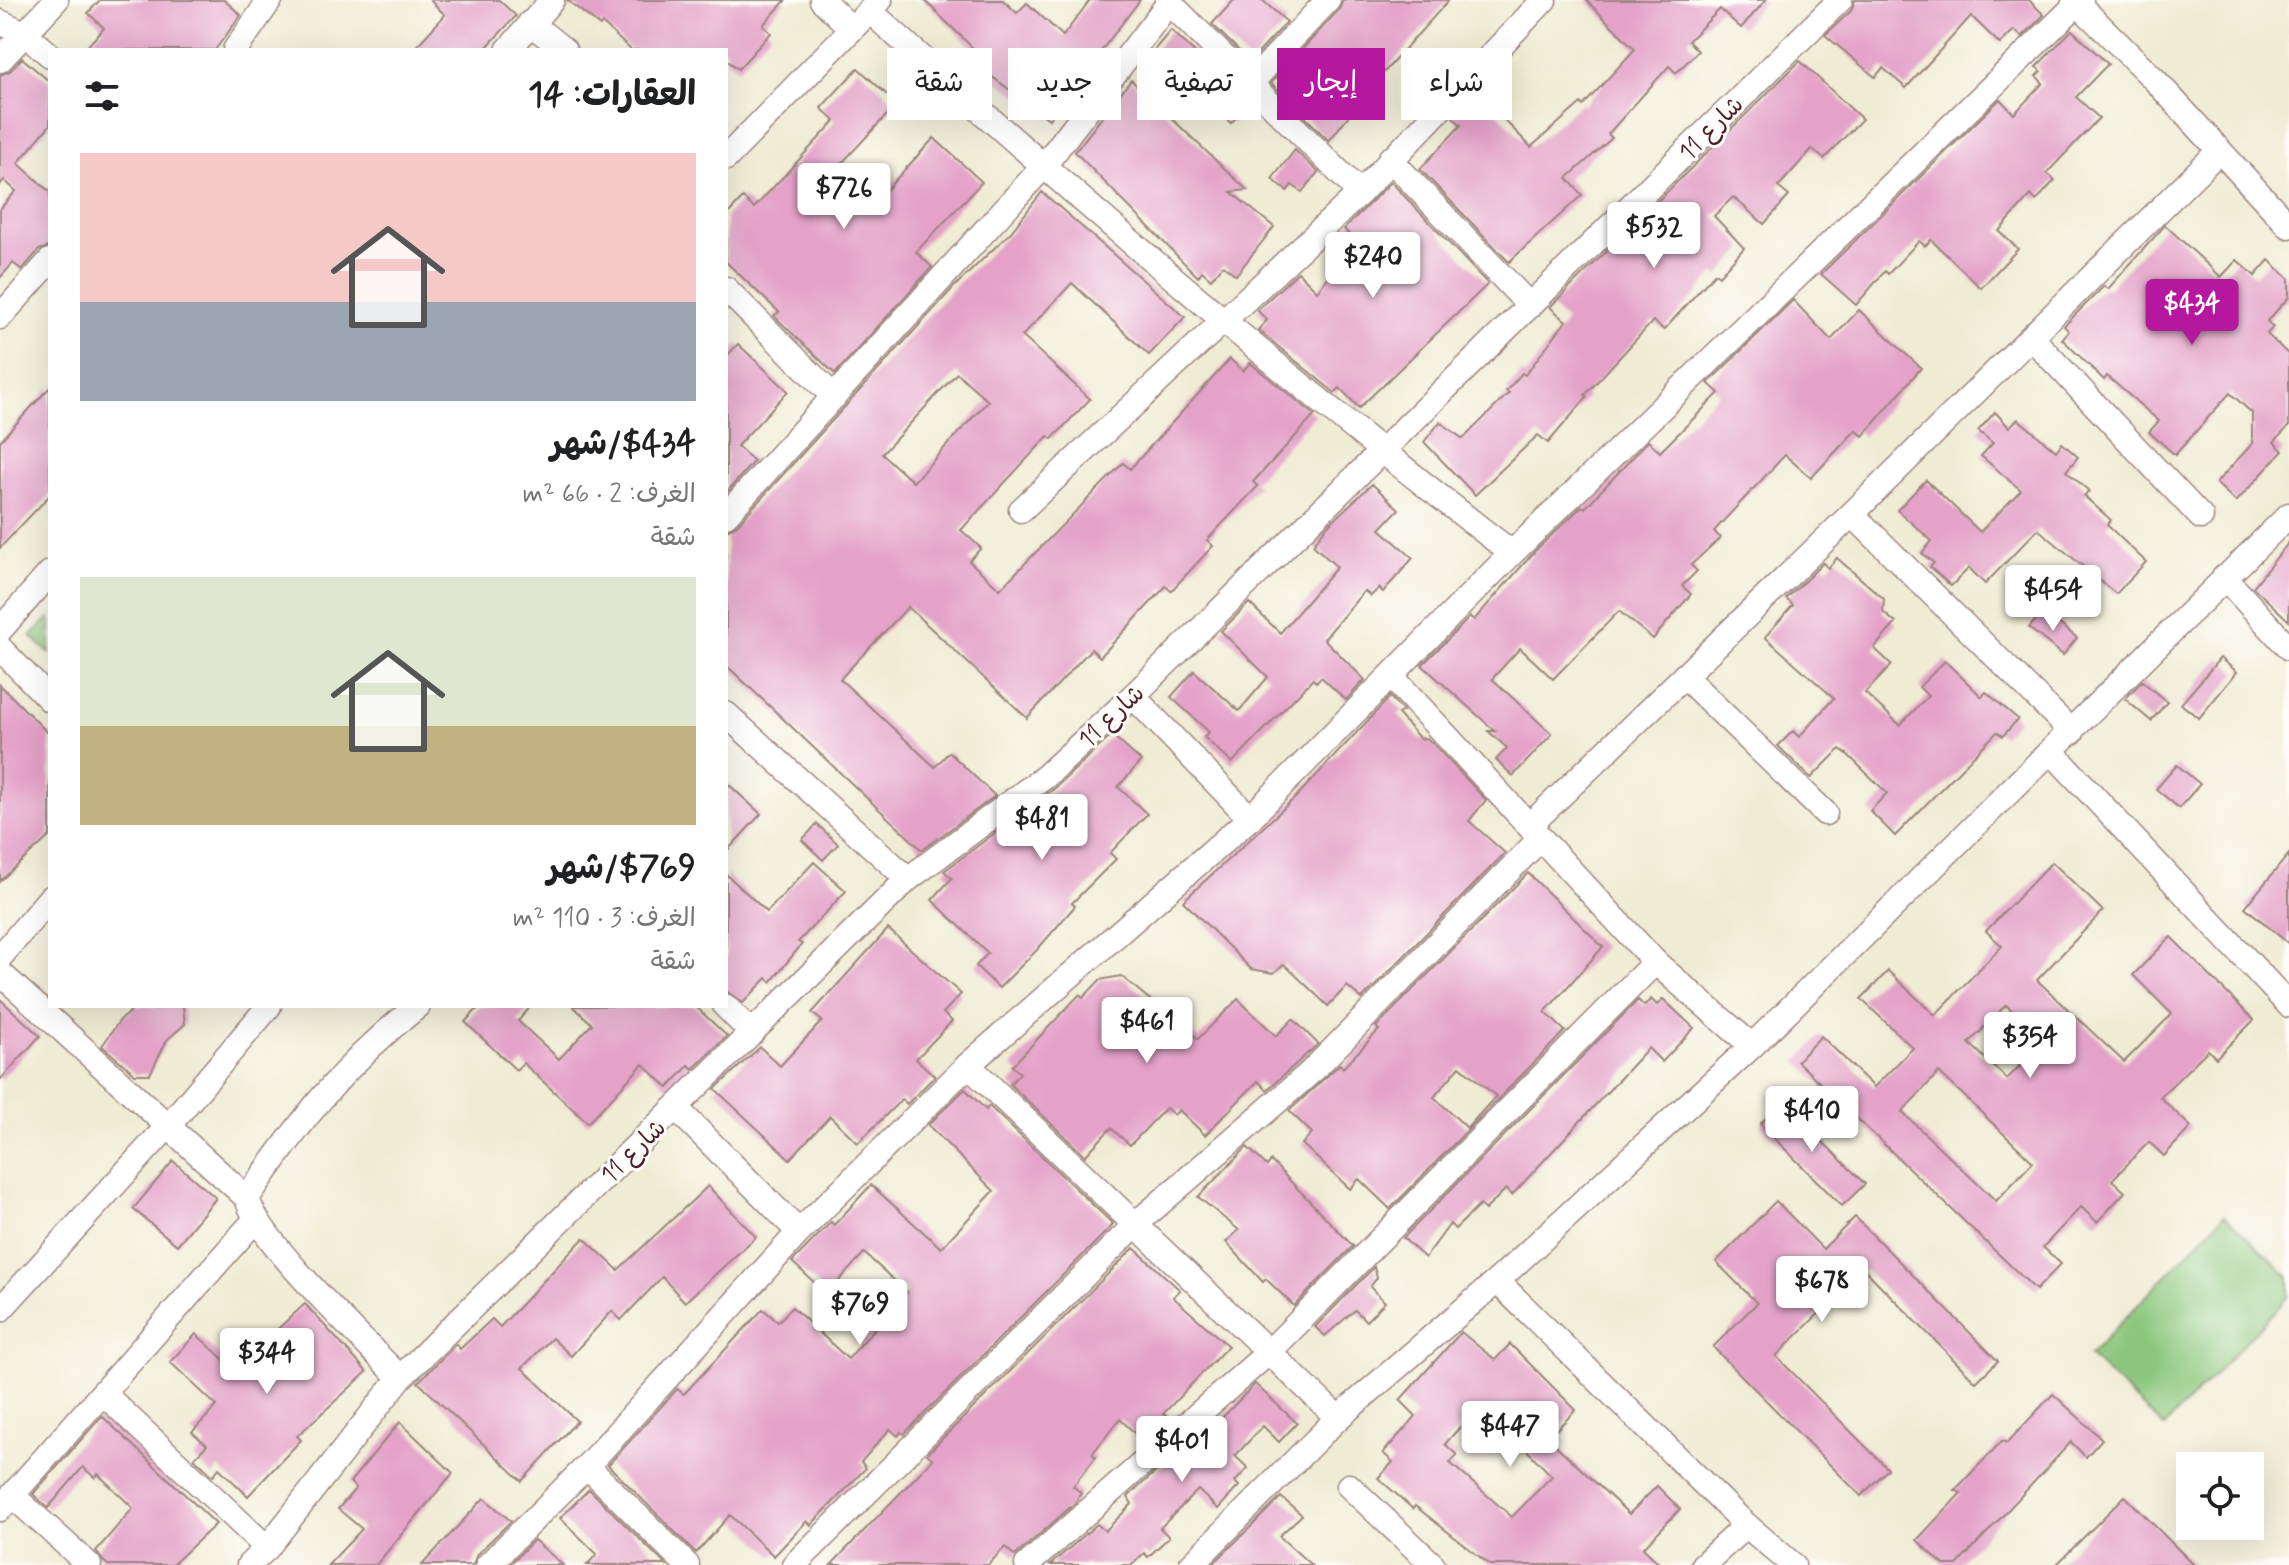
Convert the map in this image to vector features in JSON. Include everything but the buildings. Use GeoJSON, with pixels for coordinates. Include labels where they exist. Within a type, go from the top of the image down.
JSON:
{"type":"FeatureCollection","features":[{"type":"Feature","properties":{"kind":"street"},"geometry":{"type":"LineString","coordinates":[[0,60],[56,0]]}},
{"type":"Feature","properties":{"kind":"street"},"geometry":{"type":"LineString","coordinates":[[236,48],[270,0]]}},
{"type":"Feature","properties":{"kind":"street"},"geometry":{"type":"LineString","coordinates":[[510,48],[552,0]]}},
{"type":"Feature","properties":{"kind":"street"},"geometry":{"type":"LineString","coordinates":[[822,0],[852,29]]}},
{"type":"Feature","properties":{"kind":"street"},"geometry":{"type":"LineString","coordinates":[[1261,72],[1328,0]]}},
{"type":"Feature","properties":{"kind":"street"},"geometry":{"type":"LineString","coordinates":[[1021,510],[1360,193],[1544,0]]}},
{"type":"Feature","properties":{"kind":"street","name":"شارع 11"},"geometry":{"type":"LineString","coordinates":[[249,1565],[267,1548],[400,1378],[908,879],[1046,776],[1133,696],[1840,0]]}},
{"type":"Feature","properties":{"kind":"street"},"geometry":{"type":"LineString","coordinates":[[728,513],[1043,167],[1169,1],[1216,48]]}},
{"type":"Feature","properties":{"kind":"street"},"geometry":{"type":"LineString","coordinates":[[488,1565],[587,1466],[799,1232],[968,1065],[1250,818],[1512,553],[2078,1],[2289,226]]}},
{"type":"Feature","properties":{"kind":"street"},"geometry":{"type":"LineString","coordinates":[[728,156],[876,6],[1043,167],[1381,453],[1512,553]]}},
{"type":"Feature","properties":{"kind":"street"},"geometry":{"type":"LineString","coordinates":[[0,22],[24,33],[48,53]]}},
{"type":"Feature","properties":{"kind":"street"},"geometry":{"type":"LineString","coordinates":[[530,23],[561,48]]}},
{"type":"Feature","properties":{"kind":"street"},"geometry":{"type":"LineString","coordinates":[[1261,93],[1360,193]]}},
{"type":"Feature","properties":{"kind":"street"},"geometry":{"type":"LineString","coordinates":[[794,1565],[1137,1223],[1312,1071],[1684,676],[2032,338],[2218,152]]}},
{"type":"Feature","properties":{"kind":"street"},"geometry":{"type":"LineString","coordinates":[[1390,159],[1530,306]]}},
{"type":"Feature","properties":{"kind":"street"},"geometry":{"type":"LineString","coordinates":[[0,317],[48,263]]}},
{"type":"Feature","properties":{"kind":"street"},"geometry":{"type":"LineString","coordinates":[[728,291],[834,397]]}},
{"type":"Feature","properties":{"kind":"street"},"geometry":{"type":"LineString","coordinates":[[2032,338],[2201,517]]}},
{"type":"Feature","properties":{"kind":"street"},"geometry":{"type":"LineString","coordinates":[[1852,514],[2072,732]]}},
{"type":"Feature","properties":{"kind":"street"},"geometry":{"type":"LineString","coordinates":[[1191,1565],[1338,1418],[1497,1281],[1752,1046],[2289,515]]}},
{"type":"Feature","properties":{"kind":"street"},"geometry":{"type":"LineString","coordinates":[[0,630],[48,575]]}},
{"type":"Feature","properties":{"kind":"street"},"geometry":{"type":"LineString","coordinates":[[2224,577],[2289,648]]}},
{"type":"Feature","properties":{"kind":"street"},"geometry":{"type":"LineString","coordinates":[[0,648],[48,698]]}},
{"type":"Feature","properties":{"kind":"street"},"geometry":{"type":"LineString","coordinates":[[1391,676],[1655,962],[1752,1046]]}},
{"type":"Feature","properties":{"kind":"street"},"geometry":{"type":"LineString","coordinates":[[1684,676],[1825,813]]}},
{"type":"Feature","properties":{"kind":"street"},"geometry":{"type":"LineString","coordinates":[[1133,696],[1250,818]]}},
{"type":"Feature","properties":{"kind":"street"},"geometry":{"type":"LineString","coordinates":[[728,716],[908,879]]}},
{"type":"Feature","properties":{"kind":"street"},"geometry":{"type":"LineString","coordinates":[[2052,752],[2289,1005]]}},
{"type":"Feature","properties":{"kind":"street"},"geometry":{"type":"LineString","coordinates":[[0,957],[48,900]]}},
{"type":"Feature","properties":{"kind":"street"},"geometry":{"type":"LineString","coordinates":[[1027,1565],[1269,1352],[1655,962]]}},
{"type":"Feature","properties":{"kind":"street"},"geometry":{"type":"LineString","coordinates":[[0,973],[169,1125],[251,1208],[400,1378]]}},
{"type":"Feature","properties":{"kind":"street"},"geometry":{"type":"LineString","coordinates":[[0,1310],[169,1125],[267,1008]]}},
{"type":"Feature","properties":{"kind":"street"},"geometry":{"type":"LineString","coordinates":[[89,1565],[7,1502],[103,1393],[251,1208],[307,1112],[370,1043],[415,1008]]}},
{"type":"Feature","properties":{"kind":"street"},"geometry":{"type":"LineString","coordinates":[[727,1008],[752,1033]]}},
{"type":"Feature","properties":{"kind":"street"},"geometry":{"type":"LineString","coordinates":[[968,1065],[1338,1418]]}},
{"type":"Feature","properties":{"kind":"street"},"geometry":{"type":"LineString","coordinates":[[677,1109],[799,1232]]}},
{"type":"Feature","properties":{"kind":"street"},"geometry":{"type":"LineString","coordinates":[[1497,1281],[1746,1525],[1793,1565]]}},
{"type":"Feature","properties":{"kind":"street"},"geometry":{"type":"LineString","coordinates":[[103,1393],[267,1548]]}},
{"type":"Feature","properties":{"kind":"street"},"geometry":{"type":"LineString","coordinates":[[587,1466],[687,1565]]}},
{"type":"Feature","properties":{"kind":"street"},"geometry":{"type":"LineString","coordinates":[[1349,1486],[1433,1565]]}},
{"type":"Feature","properties":{"kind":"street"},"geometry":{"type":"LineString","coordinates":[[1703,1565],[1746,1525]]}},
{"type":"Feature","properties":{"kind":"green space"},"geometry":{"type":"Polygon","coordinates":[[[48,619],[48,652],[31,636],[48,619]]]}},
{"type":"Feature","properties":{"kind":"green space"},"geometry":{"type":"Polygon","coordinates":[[[2224,1215],[2289,1277],[2289,1296],[2164,1427],[2089,1356],[2224,1215]]]}}]}
